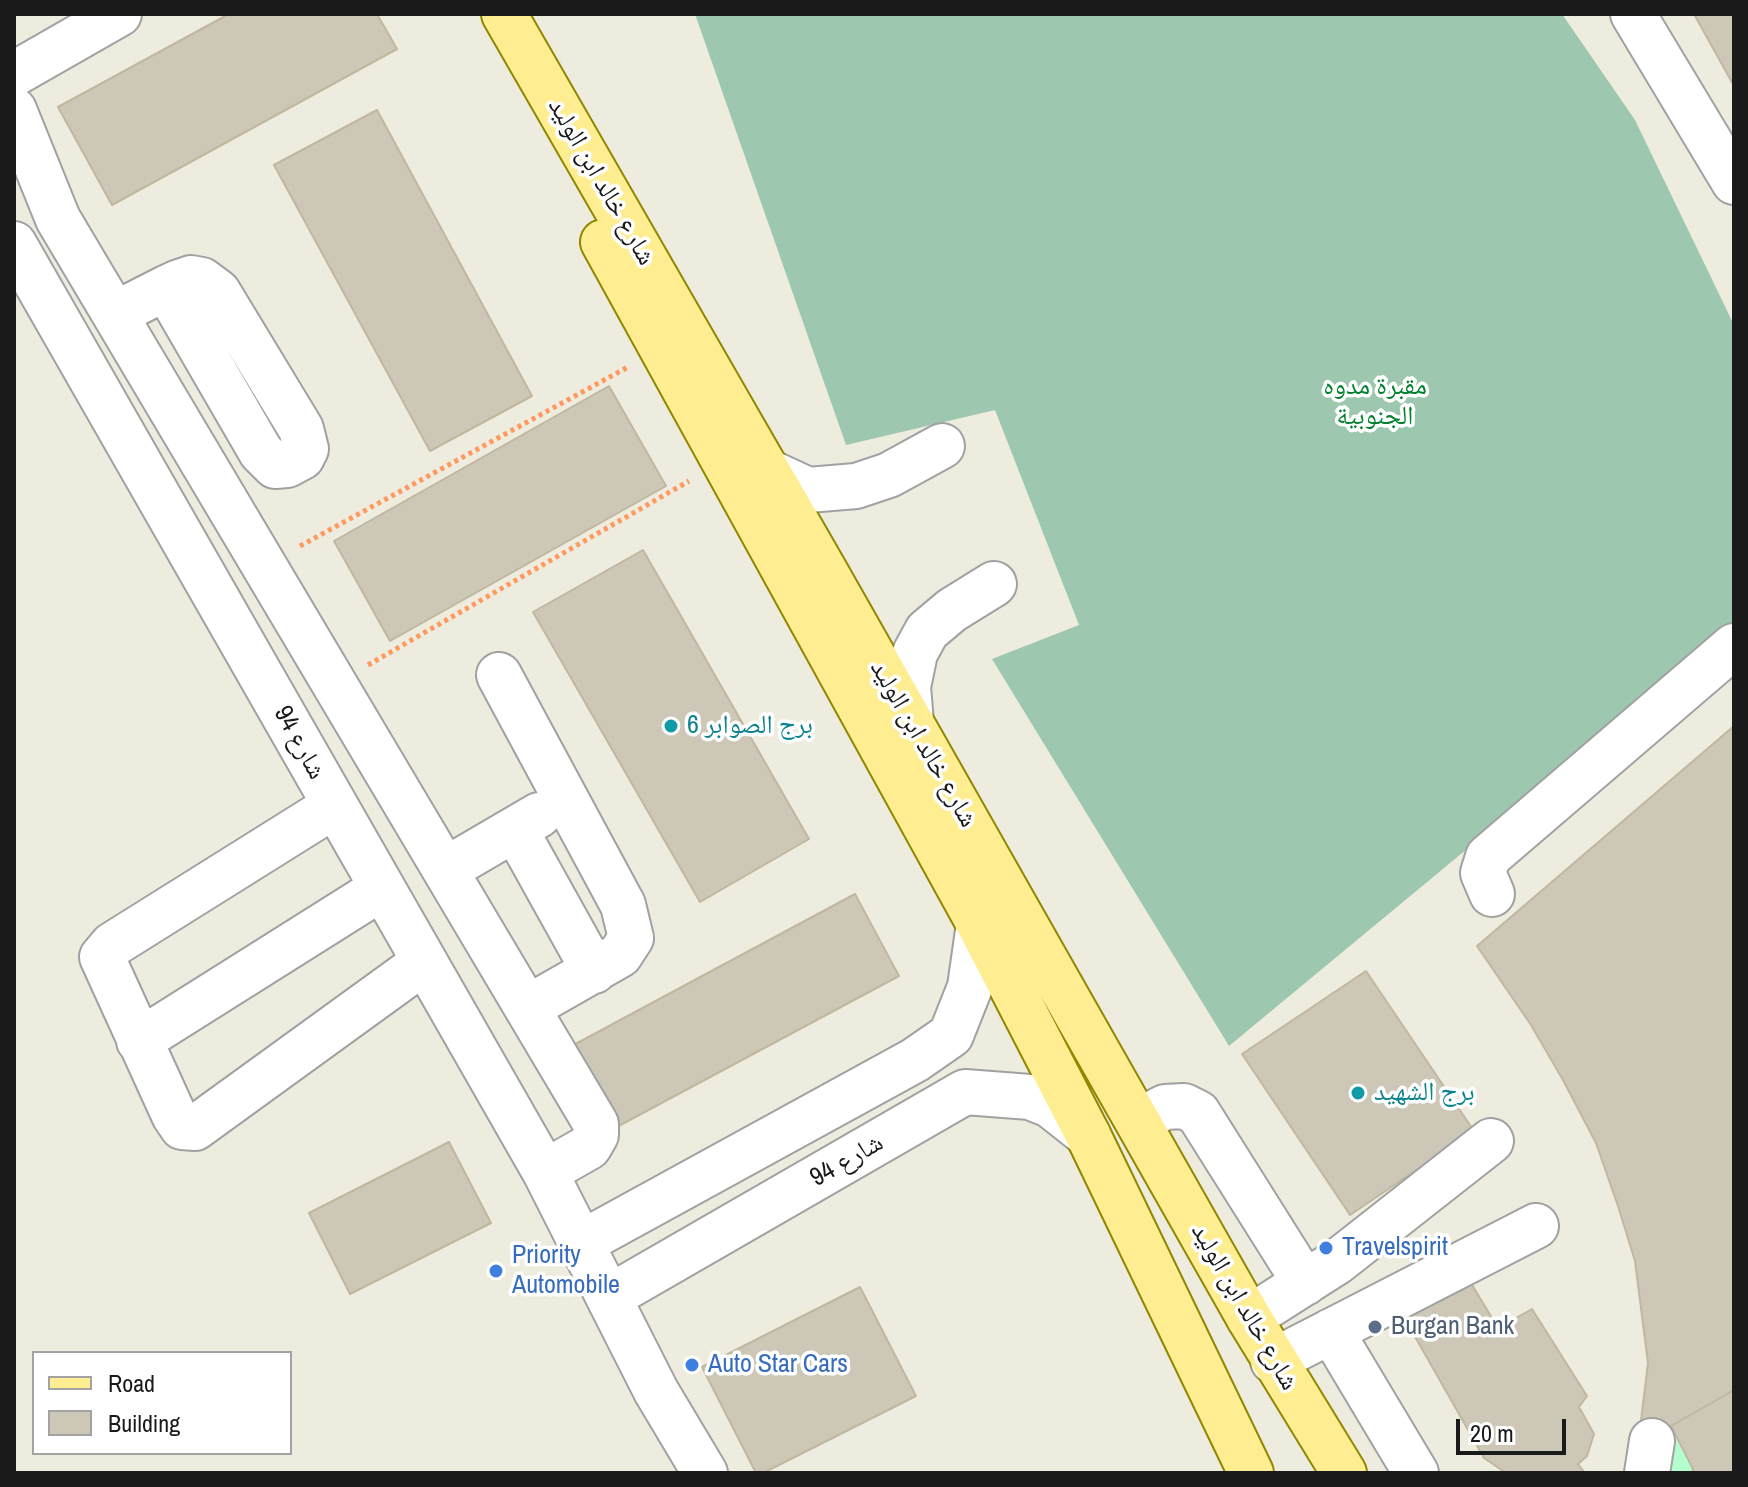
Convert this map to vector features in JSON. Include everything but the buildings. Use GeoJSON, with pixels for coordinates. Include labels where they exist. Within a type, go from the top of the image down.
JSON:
{"type":"FeatureCollection","features":[{"type":"Feature","properties":{"kind":"main road","name":"شارع خالد ابن الوليد"},"geometry":{"type":"LineString","coordinates":[[473,14],[571,182],[722,463],[979,924],[1088,1135],[1251,1473]]}},
{"type":"Feature","properties":{"kind":"main road","name":"شارع خالد ابن الوليد"},"geometry":{"type":"LineString","coordinates":[[504,14],[911,722],[1273,1361],[1344,1473]]}},
{"type":"Feature","properties":{"kind":"street"},"geometry":{"type":"LineString","coordinates":[[14,74],[119,14]]}},
{"type":"Feature","properties":{"kind":"street"},"geometry":{"type":"LineString","coordinates":[[1633,14],[1734,182]]}},
{"type":"Feature","properties":{"kind":"street"},"geometry":{"type":"LineString","coordinates":[[14,110],[58,219],[596,1124],[596,1135],[589,1147],[545,1172]]}},
{"type":"Feature","properties":{"kind":"street","name":"شارع 94"},"geometry":{"type":"LineString","coordinates":[[14,244],[545,1172],[611,1296],[656,1391],[705,1473]]}},
{"type":"Feature","properties":{"kind":"street"},"geometry":{"type":"LineString","coordinates":[[115,314],[166,288]]}},
{"type":"Feature","properties":{"kind":"street"},"geometry":{"type":"LineString","coordinates":[[767,471],[808,490],[856,486],[889,475],[942,446]]}},
{"type":"Feature","properties":{"kind":"street"},"geometry":{"type":"LineString","coordinates":[[911,722],[908,687],[915,653],[927,631],[952,610],[994,584]]}},
{"type":"Feature","properties":{"kind":"street"},"geometry":{"type":"LineString","coordinates":[[1492,894],[1483,873],[1488,857],[1734,646]]}},
{"type":"Feature","properties":{"kind":"street"},"geometry":{"type":"LineString","coordinates":[[499,675],[623,905],[631,938],[620,955],[527,1008]]}},
{"type":"Feature","properties":{"kind":"street"},"geometry":{"type":"LineString","coordinates":[[284,716],[333,685]]}},
{"type":"Feature","properties":{"kind":"street"},"geometry":{"type":"LineString","coordinates":[[445,870],[566,799]]}},
{"type":"Feature","properties":{"kind":"street"},"geometry":{"type":"LineString","coordinates":[[334,806],[112,945],[102,957],[174,1115],[182,1127],[195,1128],[424,962]]}},
{"type":"Feature","properties":{"kind":"street"},"geometry":{"type":"LineString","coordinates":[[515,829],[594,971]]}},
{"type":"Feature","properties":{"kind":"street"},"geometry":{"type":"LineString","coordinates":[[139,1041],[382,888]]}},
{"type":"Feature","properties":{"kind":"street"},"geometry":{"type":"LineString","coordinates":[[583,1242],[915,1060],[951,1035],[970,987],[979,924]]}},
{"type":"Feature","properties":{"kind":"street","name":"شارع 94"},"geometry":{"type":"LineString","coordinates":[[611,1296],[965,1092],[1030,1097],[1050,1105],[1088,1135]]}},
{"type":"Feature","properties":{"kind":"street"},"geometry":{"type":"LineString","coordinates":[[1138,1121],[1165,1107],[1184,1106],[1198,1113],[1305,1283]]}},
{"type":"Feature","properties":{"kind":"street"},"geometry":{"type":"LineString","coordinates":[[1249,1318],[1337,1262],[1491,1141]]}},
{"type":"Feature","properties":{"kind":"street"},"geometry":{"type":"LineString","coordinates":[[1273,1361],[1536,1226]]}},
{"type":"Feature","properties":{"kind":"street"},"geometry":{"type":"LineString","coordinates":[[1331,1331],[1416,1473]]}},
{"type":"Feature","properties":{"kind":"path"},"geometry":{"type":"LineString","coordinates":[[264,566],[635,363]]}},
{"type":"Feature","properties":{"kind":"path"},"geometry":{"type":"LineString","coordinates":[[333,685],[722,463]]}},
{"type":"Feature","properties":{"kind":"green space","name":"مقبرة مدوه الجنوبية"},"geometry":{"type":"Polygon","coordinates":[[[695,14],[1562,14],[1635,120],[1734,325],[1734,628],[1229,1046],[992,659],[1079,625],[995,410],[846,445],[695,14]]]}},
{"type":"Feature","properties":{"kind":"green space"},"geometry":{"type":"Polygon","coordinates":[[[1671,1426],[1693,1469],[1692,1473],[1658,1473],[1671,1426]]]}},
{"type":"Feature","properties":{"kind":"place","name":"برج الصوابر 6"},"geometry":{"type":"Point","coordinates":[671,726]}},
{"type":"Feature","properties":{"kind":"place","name":"برج الشهيد"},"geometry":{"type":"Point","coordinates":[1358,1093]}},
{"type":"Feature","properties":{"kind":"place","name":"Travelspirit"},"geometry":{"type":"Point","coordinates":[1326,1248]}},
{"type":"Feature","properties":{"kind":"place","name":"Priority Automobile"},"geometry":{"type":"Point","coordinates":[496,1271]}},
{"type":"Feature","properties":{"kind":"place","name":"Burgan Bank"},"geometry":{"type":"Point","coordinates":[1375,1327]}},
{"type":"Feature","properties":{"kind":"place","name":"Auto Star Cars"},"geometry":{"type":"Point","coordinates":[692,1365]}}]}
